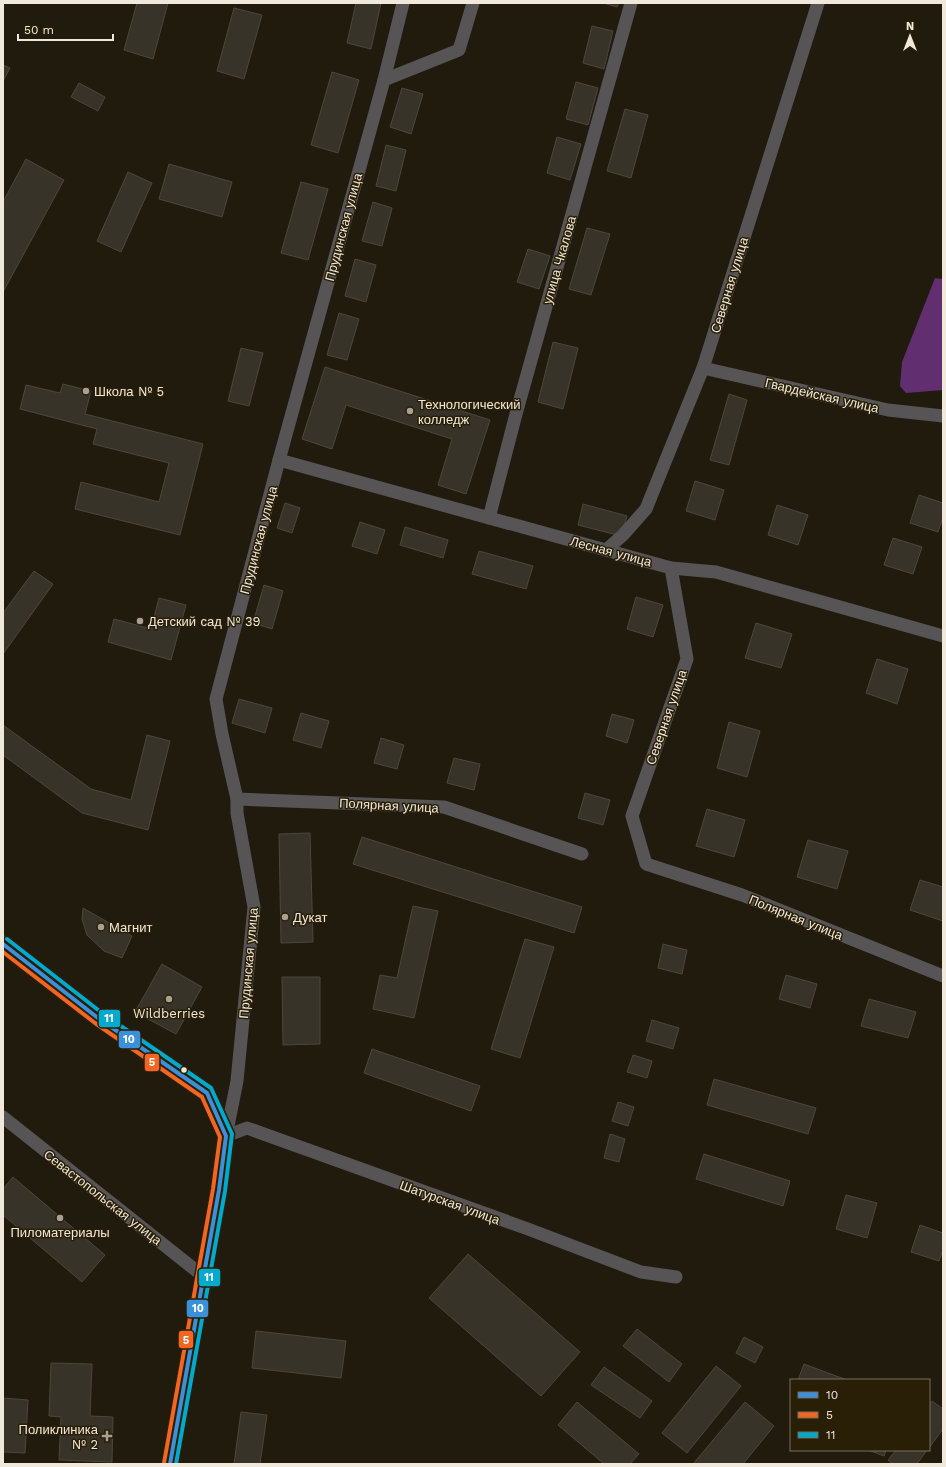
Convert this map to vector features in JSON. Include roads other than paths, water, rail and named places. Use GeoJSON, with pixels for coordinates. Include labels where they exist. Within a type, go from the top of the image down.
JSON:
{"type":"FeatureCollection","features":[{"type":"Feature","properties":{"kind":"street","name":"Прудинская улица"},"geometry":{"type":"LineString","coordinates":[[226,1136],[237,1081],[254,907],[237,813],[237,799],[222,734],[216,699],[279,460],[384,80],[403,3]]}},
{"type":"Feature","properties":{"kind":"street"},"geometry":{"type":"LineString","coordinates":[[384,80],[459,50],[473,3]]}},
{"type":"Feature","properties":{"kind":"street","name":"улица Чкалова"},"geometry":{"type":"LineString","coordinates":[[489,518],[520,399],[631,3]]}},
{"type":"Feature","properties":{"kind":"street","name":"Северная улица"},"geometry":{"type":"LineString","coordinates":[[606,550],[623,535],[646,509],[703,368],[818,3]]}},
{"type":"Feature","properties":{"kind":"street","name":"Гвардейская улица"},"geometry":{"type":"LineString","coordinates":[[703,368],[888,410],[943,416]]}},
{"type":"Feature","properties":{"kind":"street","name":"Лесная улица"},"geometry":{"type":"LineString","coordinates":[[279,460],[671,568],[716,572],[943,636]]}},
{"type":"Feature","properties":{"kind":"street","name":"Северная улица"},"geometry":{"type":"LineString","coordinates":[[646,864],[632,816],[687,659],[671,568]]}},
{"type":"Feature","properties":{"kind":"street","name":"Полярная улица"},"geometry":{"type":"LineString","coordinates":[[237,799],[444,807],[582,854]]}},
{"type":"Feature","properties":{"kind":"street","name":"Полярная улица"},"geometry":{"type":"LineString","coordinates":[[646,864],[742,895],[943,976]]}},
{"type":"Feature","properties":{"kind":"street"},"geometry":{"type":"LineString","coordinates":[[3,944],[98,1018],[207,1093],[226,1136],[219,1190],[170,1464]]}},
{"type":"Feature","properties":{"kind":"street","name":"Севастопольская улица"},"geometry":{"type":"LineString","coordinates":[[3,1117],[203,1276]]}},
{"type":"Feature","properties":{"kind":"street","name":"Шатурская улица"},"geometry":{"type":"LineString","coordinates":[[226,1136],[247,1128],[528,1229],[641,1272],[676,1277]]}},
{"type":"Feature","properties":{"kind":"place","name":"Школа № 5"},"geometry":{"type":"Point","coordinates":[86,391]}},
{"type":"Feature","properties":{"kind":"place","name":"Технологический колледж"},"geometry":{"type":"Point","coordinates":[410,411]}},
{"type":"Feature","properties":{"kind":"place","name":"Детский сад № 39"},"geometry":{"type":"Point","coordinates":[140,621]}},
{"type":"Feature","properties":{"kind":"place","name":"Дукат"},"geometry":{"type":"Point","coordinates":[285,917]}},
{"type":"Feature","properties":{"kind":"place","name":"Магнит"},"geometry":{"type":"Point","coordinates":[101,927]}},
{"type":"Feature","properties":{"kind":"place","name":"Wildberries"},"geometry":{"type":"Point","coordinates":[169,999]}},
{"type":"Feature","properties":{"kind":"place","name":"Пиломатериалы"},"geometry":{"type":"Point","coordinates":[60,1218]}},
{"type":"Feature","properties":{"kind":"place","name":"Поликлиника № 2"},"geometry":{"type":"Point","coordinates":[107,1436]}}]}
